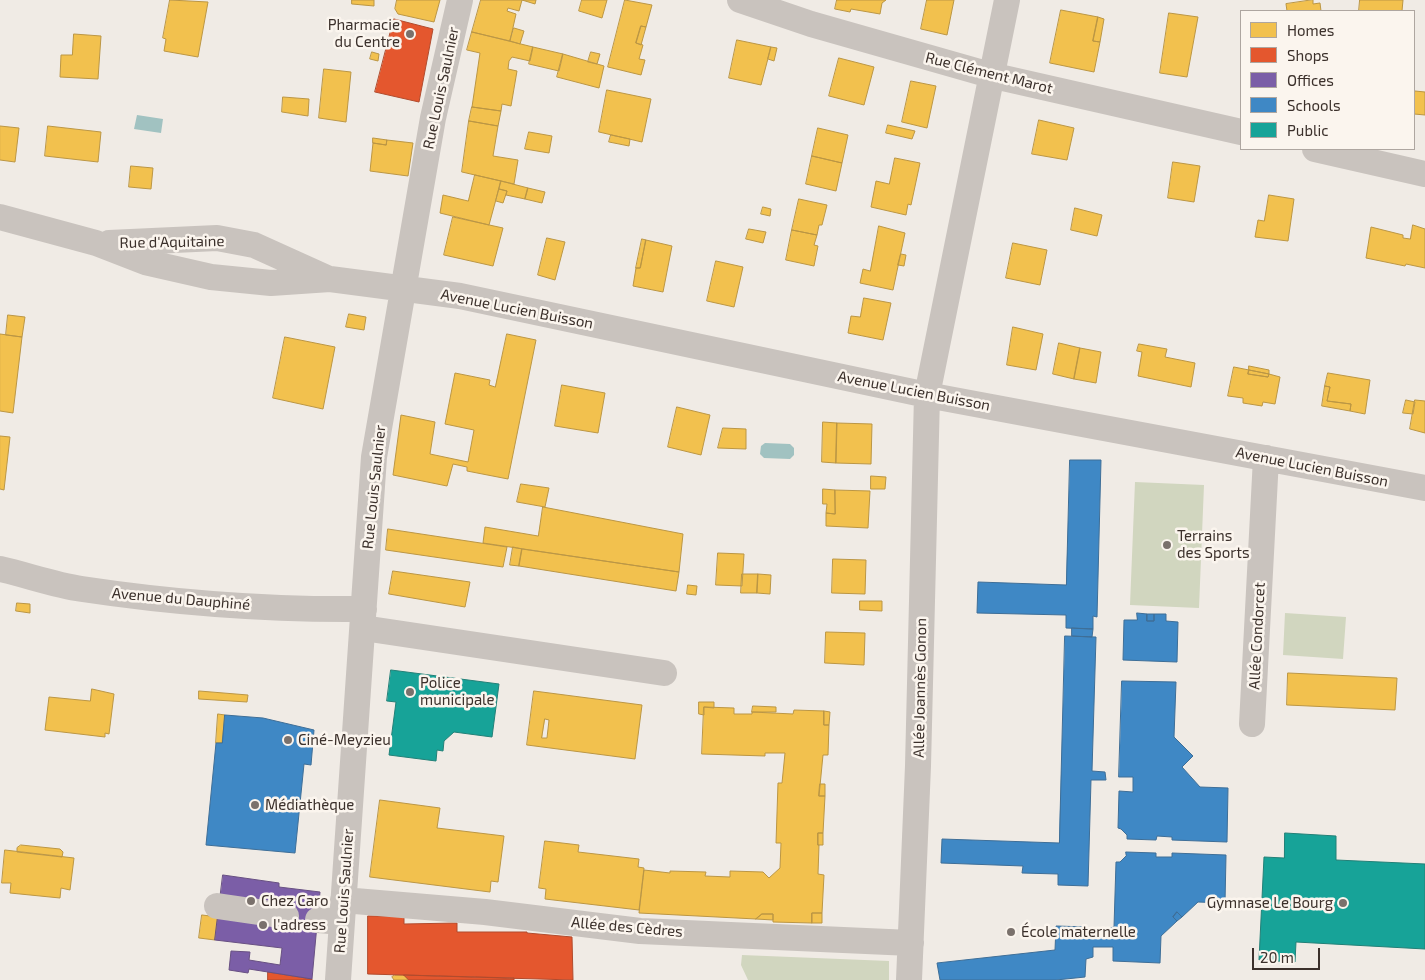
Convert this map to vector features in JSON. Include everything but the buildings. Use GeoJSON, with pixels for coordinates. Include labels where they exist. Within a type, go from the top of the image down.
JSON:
{"type":"FeatureCollection","features":[{"type":"Feature","properties":{"kind":"street","name":"Rue Louis Saulnier"},"geometry":{"type":"LineString","coordinates":[[338,980],[334,914],[363,618],[374,457],[433,118],[460,0]]}},
{"type":"Feature","properties":{"kind":"street","name":"Rue Clément Marot"},"geometry":{"type":"LineString","coordinates":[[740,0],[811,24],[990,75],[1240,132]]}},
{"type":"Feature","properties":{"kind":"street","name":"Allée Joannès Gonon"},"geometry":{"type":"LineString","coordinates":[[910,980],[927,395],[1006,0]]}},
{"type":"Feature","properties":{"kind":"street"},"geometry":{"type":"LineString","coordinates":[[1319,150],[1425,174]]}},
{"type":"Feature","properties":{"kind":"street","name":"Rue d'Aquitaine"},"geometry":{"type":"LineString","coordinates":[[0,217],[96,243],[145,262],[210,277],[271,283],[330,279],[404,288]]}},
{"type":"Feature","properties":{"kind":"street","name":"Rue d'Aquitaine"},"geometry":{"type":"LineString","coordinates":[[96,243],[216,238],[254,245],[330,279]]}},
{"type":"Feature","properties":{"kind":"street","name":"Avenue Lucien Buisson"},"geometry":{"type":"LineString","coordinates":[[404,288],[460,296],[927,395],[1425,488]]}},
{"type":"Feature","properties":{"kind":"street","name":"Allée Condorcet"},"geometry":{"type":"LineString","coordinates":[[1252,724],[1266,458]]}},
{"type":"Feature","properties":{"kind":"street","name":"Avenue du Dauphiné"},"geometry":{"type":"LineString","coordinates":[[0,569],[80,589],[217,604],[315,609],[664,673]]}},
{"type":"Feature","properties":{"kind":"street"},"geometry":{"type":"LineString","coordinates":[[218,906],[286,916]]}},
{"type":"Feature","properties":{"kind":"street","name":"Allée des Cèdres"},"geometry":{"type":"LineString","coordinates":[[334,914],[485,912],[640,931],[912,943]]}},
{"type":"Feature","properties":{"kind":"green space","name":"Terrains des Sports"},"geometry":{"type":"Polygon","coordinates":[[[1135,482],[1204,485],[1199,608],[1130,605],[1135,482]]]}},
{"type":"Feature","properties":{"kind":"green space"},"geometry":{"type":"Polygon","coordinates":[[[1285,613],[1346,617],[1343,659],[1283,655],[1285,613]]]}},
{"type":"Feature","properties":{"kind":"green space"},"geometry":{"type":"Polygon","coordinates":[[[742,955],[889,961],[889,980],[748,980],[741,965],[742,955]]]}},
{"type":"Feature","properties":{"kind":"water"},"geometry":{"type":"Polygon","coordinates":[[[137,115],[163,119],[161,133],[134,129],[137,115]]]}},
{"type":"Feature","properties":{"kind":"water"},"geometry":{"type":"Polygon","coordinates":[[[765,443],[790,444],[794,448],[794,455],[790,459],[764,458],[760,454],[761,446],[765,443]]]}},
{"type":"Feature","properties":{"kind":"place","name":"Pharmacie du Centre"},"geometry":{"type":"Point","coordinates":[410,34]}},
{"type":"Feature","properties":{"kind":"place","name":"Terrains des Sports"},"geometry":{"type":"Point","coordinates":[1167,545]}},
{"type":"Feature","properties":{"kind":"place","name":"Police municipale"},"geometry":{"type":"Point","coordinates":[410,692]}},
{"type":"Feature","properties":{"kind":"place","name":"Ciné-Meyzieu"},"geometry":{"type":"Point","coordinates":[288,740]}},
{"type":"Feature","properties":{"kind":"place","name":"Médiathèque"},"geometry":{"type":"Point","coordinates":[255,805]}},
{"type":"Feature","properties":{"kind":"place","name":"Chez Caro"},"geometry":{"type":"Point","coordinates":[251,901]}},
{"type":"Feature","properties":{"kind":"place","name":"Gymnase Le Bourg"},"geometry":{"type":"Point","coordinates":[1343,903]}},
{"type":"Feature","properties":{"kind":"place","name":"l'adress"},"geometry":{"type":"Point","coordinates":[263,925]}},
{"type":"Feature","properties":{"kind":"place","name":"École maternelle"},"geometry":{"type":"Point","coordinates":[1011,932]}}]}
